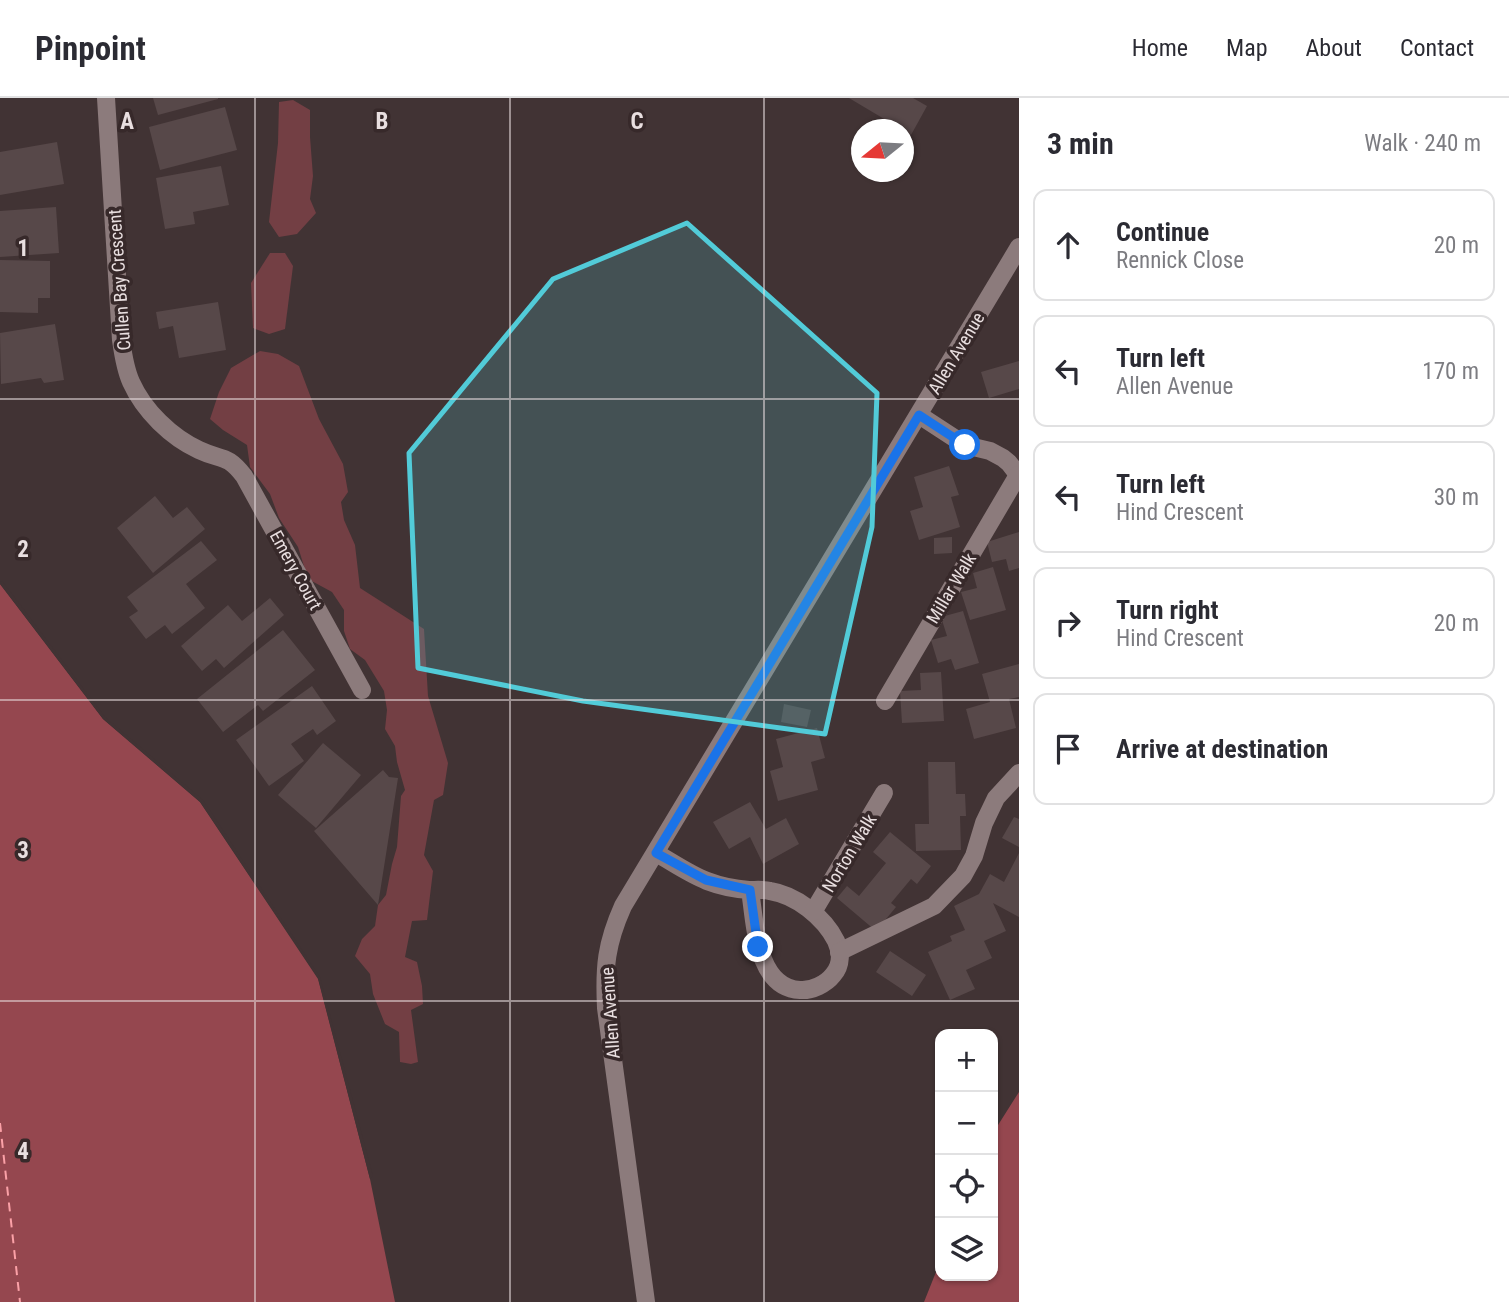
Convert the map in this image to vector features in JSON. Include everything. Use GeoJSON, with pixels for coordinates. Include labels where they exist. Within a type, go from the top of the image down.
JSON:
{"type":"FeatureCollection","features":[{"type":"Feature","properties":{"kind":"street","name":"Cullen Bay Crescent"},"geometry":{"type":"LineString","coordinates":[[106,98],[121,340],[126,366],[137,392],[156,418],[181,440],[209,454],[222,457]]}},
{"type":"Feature","properties":{"kind":"street","name":"Allen Avenue"},"geometry":{"type":"LineString","coordinates":[[646,1302],[605,996],[605,967],[611,933],[623,906],[1019,247]]}},
{"type":"Feature","properties":{"kind":"street"},"geometry":{"type":"LineString","coordinates":[[919,415],[965,445],[996,454],[1009,463],[1019,475]]}},
{"type":"Feature","properties":{"kind":"street","name":"Emery Court"},"geometry":{"type":"LineString","coordinates":[[222,457],[230,461],[244,476],[362,690]]}},
{"type":"Feature","properties":{"kind":"street","name":"Millar Walk"},"geometry":{"type":"LineString","coordinates":[[884,701],[1019,475]]}},
{"type":"Feature","properties":{"kind":"street"},"geometry":{"type":"LineString","coordinates":[[839,952],[934,906],[964,876],[996,798],[1019,774]]}},
{"type":"Feature","properties":{"kind":"street","name":"Norton Walk"},"geometry":{"type":"LineString","coordinates":[[813,912],[884,793]]}},
{"type":"Feature","properties":{"kind":"street"},"geometry":{"type":"LineString","coordinates":[[656,853],[706,880],[750,890],[769,890],[813,912],[824,922],[837,943],[840,961],[831,978],[808,990],[799,990],[780,983],[772,976],[761,955],[750,890]]}},
{"type":"Feature","properties":{"kind":"highlighted area"},"geometry":{"type":"Polygon","coordinates":[[[687,223],[877,393],[872,527],[825,734],[583,701],[418,668],[409,453],[553,279],[687,223]]]}},
{"type":"Feature","properties":{"kind":"shaded area"},"geometry":{"type":"Polygon","coordinates":[[[293,100],[310,110],[313,176],[310,199],[316,213],[297,234],[279,237],[269,222],[278,143],[279,102],[293,100]]]}},
{"type":"Feature","properties":{"kind":"shaded area"},"geometry":{"type":"Polygon","coordinates":[[[270,253],[285,253],[293,266],[285,329],[269,334],[253,328],[251,283],[270,253]]]}},
{"type":"Feature","properties":{"kind":"shaded area"},"geometry":{"type":"Polygon","coordinates":[[[260,351],[278,354],[299,366],[319,419],[343,464],[348,492],[341,502],[344,520],[355,545],[360,588],[424,629],[428,696],[448,763],[443,795],[434,800],[424,855],[433,871],[427,920],[412,921],[405,957],[417,962],[422,986],[423,1004],[411,1010],[418,1062],[411,1064],[400,1062],[399,1032],[385,1024],[373,994],[370,974],[355,956],[362,939],[375,926],[378,905],[386,895],[397,847],[401,796],[405,790],[395,746],[385,729],[387,710],[384,691],[365,660],[350,649],[344,631],[344,610],[332,592],[308,579],[298,547],[279,518],[270,494],[250,467],[247,445],[210,419],[231,368],[260,351]]]}},
{"type":"Feature","properties":{"kind":"shaded area"},"geometry":{"type":"Polygon","coordinates":[[[0,584],[103,719],[200,802],[318,979],[370,1179],[395,1302],[0,1302],[0,584]]]}},
{"type":"Feature","properties":{"kind":"shaded area"},"geometry":{"type":"Polygon","coordinates":[[[1019,1092],[1019,1302],[924,1302],[935,1274],[935,1281],[998,1281],[998,1125],[1019,1092]]]}},
{"type":"Feature","properties":{"kind":"pier"},"geometry":{"type":"Polygon","coordinates":[[[0,581],[105,717],[203,800],[320,977],[373,1176],[370,1179],[318,978],[200,802],[103,719],[0,581]]]}},
{"type":"Feature","properties":{"kind":"building"},"geometry":{"type":"Polygon","coordinates":[[[153,98],[218,98],[218,99],[158,115],[153,98]]]}},
{"type":"Feature","properties":{"kind":"building"},"geometry":{"type":"Polygon","coordinates":[[[849,98],[913,98],[927,106],[914,130],[914,119],[884,119],[849,98]]]}},
{"type":"Feature","properties":{"kind":"building"},"geometry":{"type":"Polygon","coordinates":[[[225,107],[237,150],[160,170],[149,127],[225,107]]]}},
{"type":"Feature","properties":{"kind":"building"},"geometry":{"type":"Polygon","coordinates":[[[57,142],[64,184],[0,195],[0,152],[57,142]]]}},
{"type":"Feature","properties":{"kind":"building"},"geometry":{"type":"Polygon","coordinates":[[[221,166],[229,205],[193,212],[195,224],[165,229],[156,178],[221,166]]]}},
{"type":"Feature","properties":{"kind":"building"},"geometry":{"type":"Polygon","coordinates":[[[56,207],[59,253],[0,257],[0,211],[56,207]]]}},
{"type":"Feature","properties":{"kind":"building"},"geometry":{"type":"Polygon","coordinates":[[[0,260],[50,261],[50,298],[38,298],[38,313],[0,312],[0,260]]]}},
{"type":"Feature","properties":{"kind":"building"},"geometry":{"type":"Polygon","coordinates":[[[218,302],[226,350],[179,358],[173,326],[159,329],[156,312],[218,302]]]}},
{"type":"Feature","properties":{"kind":"building"},"geometry":{"type":"Polygon","coordinates":[[[55,324],[64,380],[44,383],[41,378],[1,384],[0,333],[55,324]]]}},
{"type":"Feature","properties":{"kind":"building"},"geometry":{"type":"Polygon","coordinates":[[[1019,361],[1019,389],[989,398],[981,372],[1019,361]]]}},
{"type":"Feature","properties":{"kind":"building"},"geometry":{"type":"Polygon","coordinates":[[[949,466],[959,495],[951,497],[960,527],[919,540],[910,511],[923,507],[914,477],[949,466]]]}},
{"type":"Feature","properties":{"kind":"building"},"geometry":{"type":"Polygon","coordinates":[[[155,496],[173,518],[187,507],[205,529],[153,573],[117,528],[155,496]]]}},
{"type":"Feature","properties":{"kind":"building"},"geometry":{"type":"Polygon","coordinates":[[[1019,532],[1019,568],[1009,571],[1006,559],[992,562],[987,542],[1019,532]]]}},
{"type":"Feature","properties":{"kind":"building"},"geometry":{"type":"Polygon","coordinates":[[[952,537],[952,553],[934,554],[934,538],[952,537]]]}},
{"type":"Feature","properties":{"kind":"building"},"geometry":{"type":"Polygon","coordinates":[[[201,541],[217,560],[186,584],[205,608],[172,634],[165,625],[146,639],[129,617],[138,611],[127,597],[201,541]]]}},
{"type":"Feature","properties":{"kind":"building"},"geometry":{"type":"Polygon","coordinates":[[[993,567],[1006,610],[970,620],[961,592],[977,588],[973,573],[993,567]]]}},
{"type":"Feature","properties":{"kind":"building"},"geometry":{"type":"Polygon","coordinates":[[[270,598],[284,615],[224,668],[216,659],[202,671],[181,646],[228,605],[242,621],[270,598]]]}},
{"type":"Feature","properties":{"kind":"building"},"geometry":{"type":"Polygon","coordinates":[[[963,611],[979,663],[955,670],[951,659],[938,663],[931,640],[947,636],[941,617],[963,611]]]}},
{"type":"Feature","properties":{"kind":"building"},"geometry":{"type":"Polygon","coordinates":[[[283,630],[315,670],[263,711],[258,705],[223,732],[197,699],[283,630]]]}},
{"type":"Feature","properties":{"kind":"building"},"geometry":{"type":"Polygon","coordinates":[[[1019,664],[1019,697],[1009,699],[1016,728],[974,739],[966,709],[990,702],[982,674],[1019,664]]]}},
{"type":"Feature","properties":{"kind":"building"},"geometry":{"type":"Polygon","coordinates":[[[941,672],[944,721],[902,723],[900,691],[921,690],[920,673],[941,672]]]}},
{"type":"Feature","properties":{"kind":"building"},"geometry":{"type":"Polygon","coordinates":[[[312,686],[336,721],[317,735],[313,729],[291,744],[304,761],[269,786],[236,740],[312,686]]]}},
{"type":"Feature","properties":{"kind":"building"},"geometry":{"type":"Polygon","coordinates":[[[784,704],[811,710],[807,727],[781,722],[784,704]]]}},
{"type":"Feature","properties":{"kind":"building"},"geometry":{"type":"Polygon","coordinates":[[[817,728],[825,758],[811,762],[818,790],[778,801],[770,771],[783,767],[776,739],[817,728]]]}},
{"type":"Feature","properties":{"kind":"building"},"geometry":{"type":"Polygon","coordinates":[[[323,743],[361,775],[316,828],[278,795],[323,743]]]}},
{"type":"Feature","properties":{"kind":"building"},"geometry":{"type":"Polygon","coordinates":[[[928,762],[955,762],[956,794],[965,794],[966,816],[960,816],[961,850],[916,851],[915,824],[929,824],[928,762]]]}},
{"type":"Feature","properties":{"kind":"building"},"geometry":{"type":"Polygon","coordinates":[[[383,770],[389,777],[398,778],[378,905],[314,831],[383,770]]]}},
{"type":"Feature","properties":{"kind":"building"},"geometry":{"type":"Polygon","coordinates":[[[750,802],[766,829],[786,818],[799,844],[763,864],[750,837],[729,849],[713,822],[750,802]]]}},
{"type":"Feature","properties":{"kind":"building"},"geometry":{"type":"Polygon","coordinates":[[[1014,817],[1019,819],[1019,847],[1002,838],[1014,817]]]}},
{"type":"Feature","properties":{"kind":"building"},"geometry":{"type":"Polygon","coordinates":[[[890,832],[931,866],[917,884],[911,879],[891,903],[896,907],[876,931],[837,898],[847,886],[859,896],[886,863],[873,852],[890,832]]]}},
{"type":"Feature","properties":{"kind":"building"},"geometry":{"type":"Polygon","coordinates":[[[1019,853],[1019,917],[993,903],[1006,931],[984,941],[992,958],[966,970],[975,989],[950,1000],[928,952],[952,941],[950,936],[965,930],[954,906],[979,894],[990,874],[1004,882],[1019,853]]]}},
{"type":"Feature","properties":{"kind":"building"},"geometry":{"type":"Polygon","coordinates":[[[890,951],[926,975],[912,996],[876,972],[890,951]]]}},
{"type":"Feature","properties":{"kind":"ferry route"},"geometry":{"type":"LineString","coordinates":[[0,1123],[20,1302]]}},
{"type":"Feature","properties":{"kind":"route"},"geometry":{"type":"LineString","coordinates":[[758,947],[750,890],[706,880],[656,853],[919,415],[965,445]]}}]}
